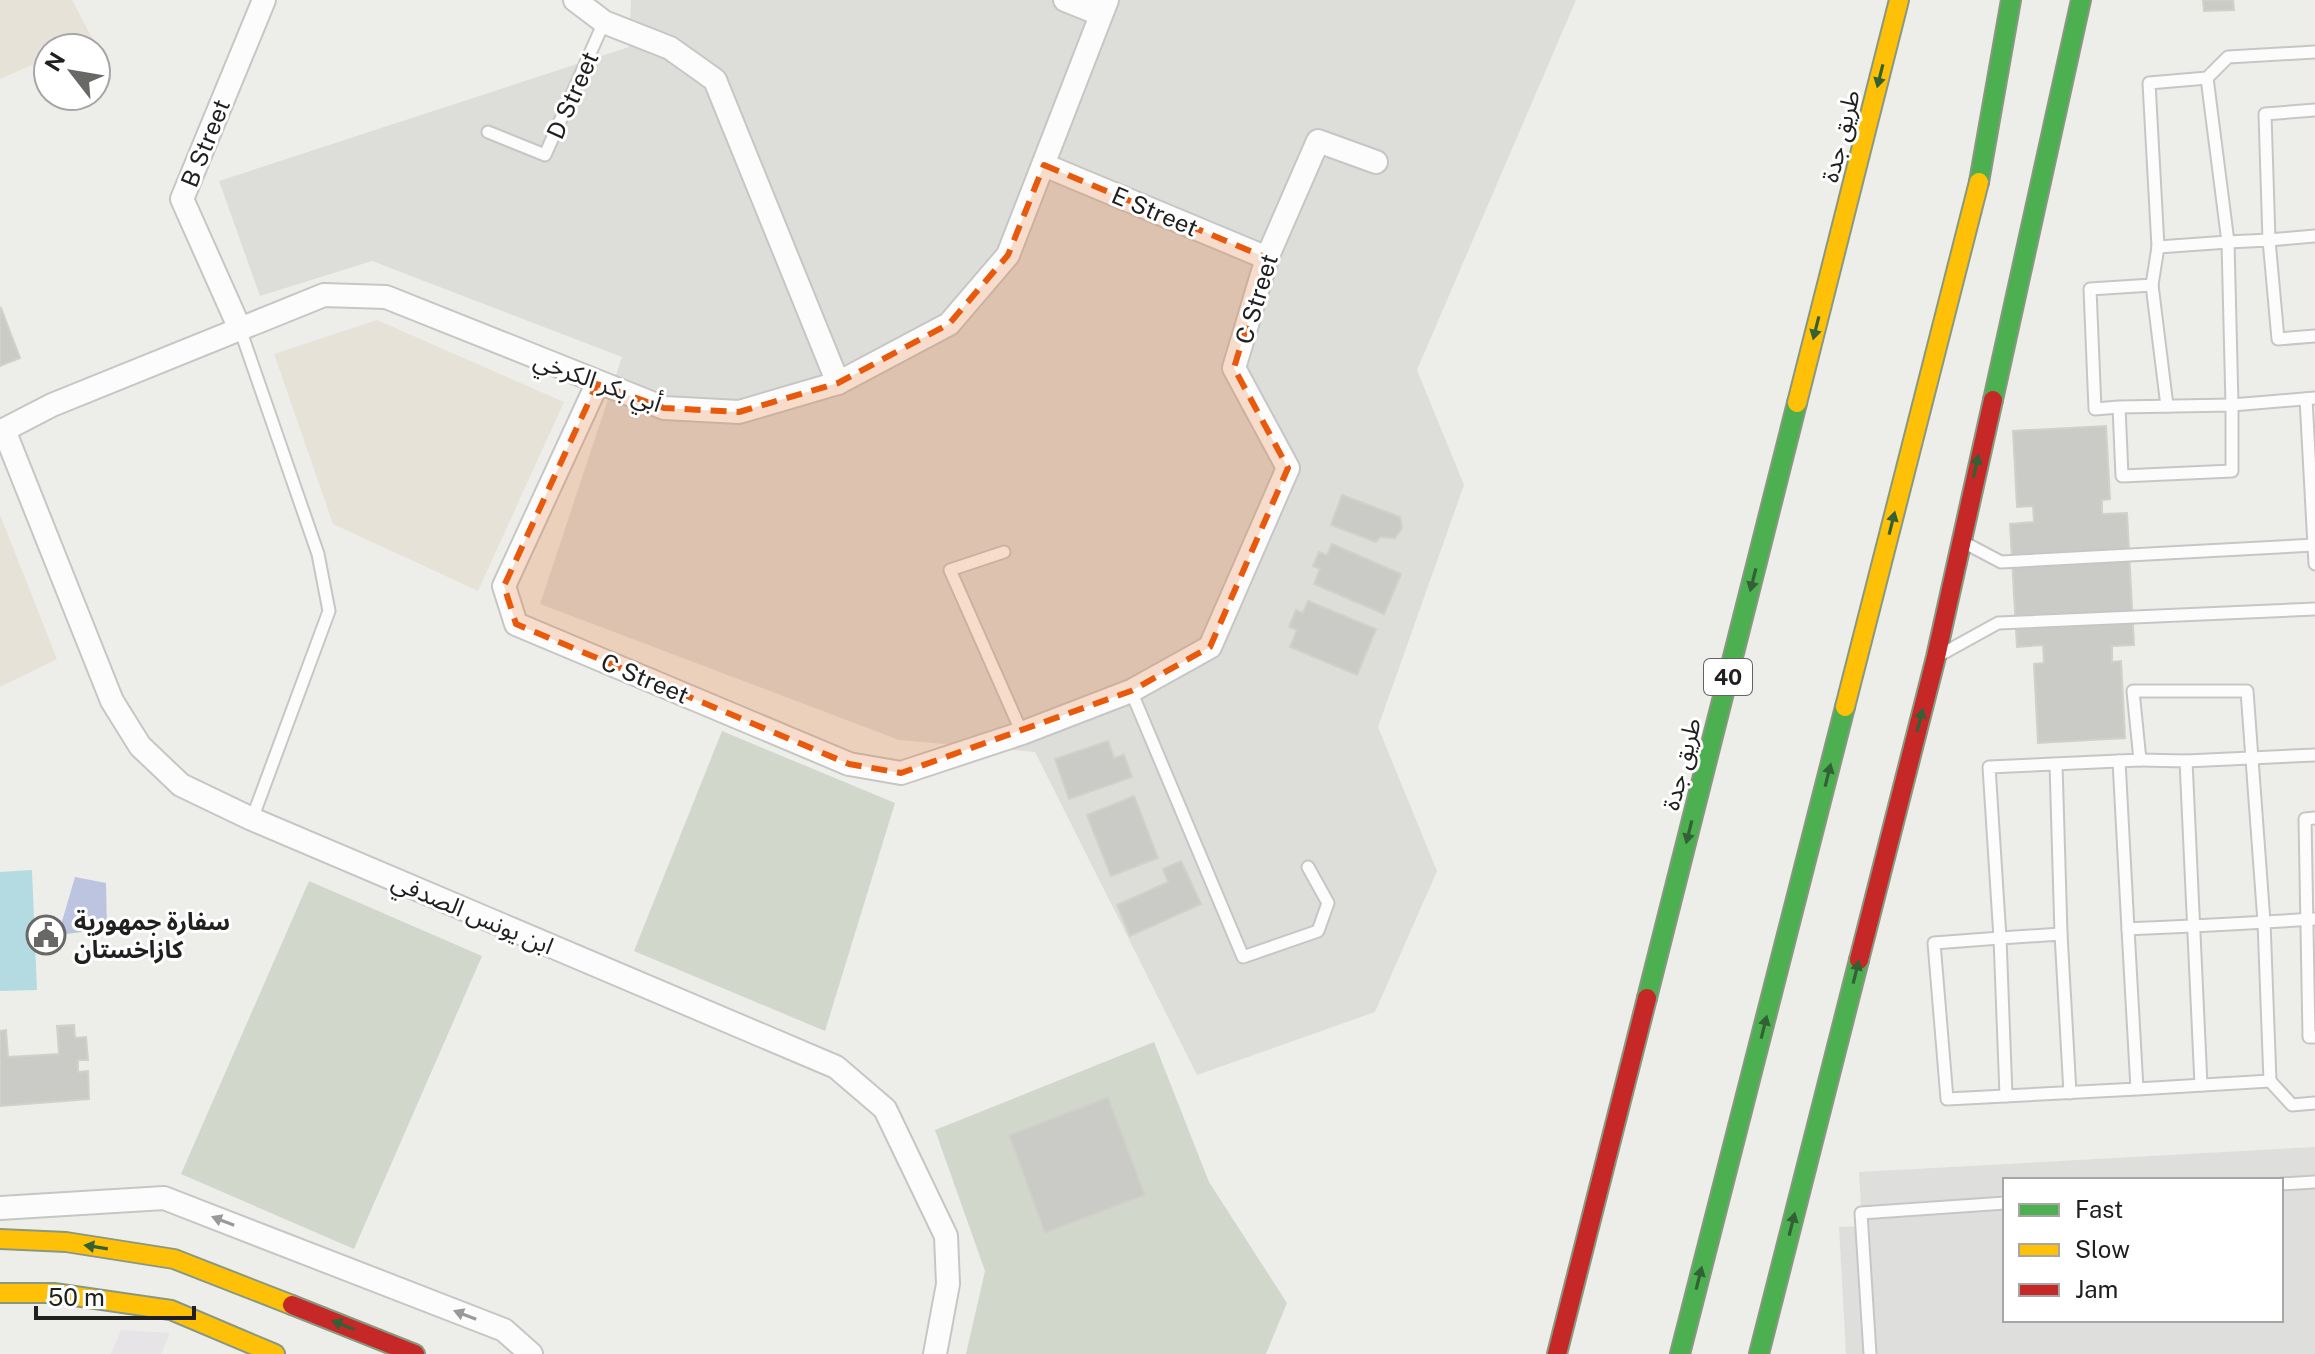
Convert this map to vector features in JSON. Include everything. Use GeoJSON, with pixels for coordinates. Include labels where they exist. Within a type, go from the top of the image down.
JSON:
{"type":"FeatureCollection","features":[{"type":"Feature","properties":{"kind":"main road","name":"طريق جدة"},"geometry":{"type":"LineString","coordinates":[[1557,1354],[1899,0]]}},
{"type":"Feature","properties":{"kind":"main road"},"geometry":{"type":"LineString","coordinates":[[1680,1354],[1986,154],[2011,0]]}},
{"type":"Feature","properties":{"kind":"main road"},"geometry":{"type":"LineString","coordinates":[[1759,1354],[1936,657],[2081,0]]}},
{"type":"Feature","properties":{"kind":"main road"},"geometry":{"type":"LineString","coordinates":[[0,1239],[66,1242],[174,1259],[415,1354]]}},
{"type":"Feature","properties":{"kind":"main road"},"geometry":{"type":"LineString","coordinates":[[0,1293],[54,1293],[171,1310],[275,1354]]}},
{"type":"Feature","properties":{"kind":"street","name":"B Street"},"geometry":{"type":"LineString","coordinates":[[240,329],[182,199],[264,0]]}},
{"type":"Feature","properties":{"kind":"street"},"geometry":{"type":"LineString","coordinates":[[575,0],[604,22],[670,48],[715,80],[838,383]]}},
{"type":"Feature","properties":{"kind":"street"},"geometry":{"type":"LineString","coordinates":[[1065,0],[1104,7]]}},
{"type":"Feature","properties":{"kind":"street","name":"أبي بكر الكرخي"},"geometry":{"type":"LineString","coordinates":[[2,431],[52,405],[324,295],[386,297],[597,384],[664,408],[739,412],[838,383],[949,324],[1008,255],[1104,7]]}},
{"type":"Feature","properties":{"kind":"street","name":"C Street"},"geometry":{"type":"LineString","coordinates":[[597,384],[504,586],[516,624],[849,764],[901,773],[1022,733],[1131,691],[1210,647],[1288,468],[1234,368],[1267,258],[1318,141],[1376,162]]}},
{"type":"Feature","properties":{"kind":"street","name":"E Street"},"geometry":{"type":"LineString","coordinates":[[1044,165],[1267,258]]}},
{"type":"Feature","properties":{"kind":"street","name":"ابن يونس الصدفي"},"geometry":{"type":"LineString","coordinates":[[2,431],[112,701],[140,746],[181,785],[252,819],[836,1067],[885,1109],[946,1236],[948,1284],[935,1354]]}},
{"type":"Feature","properties":{"kind":"street"},"geometry":{"type":"LineString","coordinates":[[0,1208],[164,1198],[504,1330],[531,1354]]}},
{"type":"Feature","properties":{"kind":"lane","name":"D Street"},"geometry":{"type":"LineString","coordinates":[[488,132],[545,155],[604,22]]}},
{"type":"Feature","properties":{"kind":"lane"},"geometry":{"type":"LineString","coordinates":[[2167,406],[2152,285],[2158,247],[2149,83],[2207,78],[2228,57],[2315,52]]}},
{"type":"Feature","properties":{"kind":"lane"},"geometry":{"type":"LineString","coordinates":[[2119,407],[2122,476],[2232,471],[2228,242],[2207,78]]}},
{"type":"Feature","properties":{"kind":"lane"},"geometry":{"type":"LineString","coordinates":[[2315,110],[2265,114],[2269,240],[2278,339],[2315,336]]}},
{"type":"Feature","properties":{"kind":"lane"},"geometry":{"type":"LineString","coordinates":[[2158,247],[2315,236]]}},
{"type":"Feature","properties":{"kind":"lane"},"geometry":{"type":"LineString","coordinates":[[2152,285],[2090,289],[2095,409],[2311,399],[2315,564]]}},
{"type":"Feature","properties":{"kind":"lane"},"geometry":{"type":"LineString","coordinates":[[240,329],[318,554],[329,611],[252,819]]}},
{"type":"Feature","properties":{"kind":"lane"},"geometry":{"type":"LineString","coordinates":[[1960,541],[2001,562],[2315,545]]}},
{"type":"Feature","properties":{"kind":"lane"},"geometry":{"type":"LineString","coordinates":[[1004,552],[950,570],[1022,733]]}},
{"type":"Feature","properties":{"kind":"lane"},"geometry":{"type":"LineString","coordinates":[[1936,657],[1998,623],[2315,609]]}},
{"type":"Feature","properties":{"kind":"lane"},"geometry":{"type":"LineString","coordinates":[[1131,691],[1243,957],[1318,931],[1328,903],[1308,867]]}},
{"type":"Feature","properties":{"kind":"lane"},"geometry":{"type":"LineString","coordinates":[[2140,760],[2133,691],[2247,691],[2264,922],[2270,1081],[2292,1105],[2315,1103]]}},
{"type":"Feature","properties":{"kind":"lane"},"geometry":{"type":"LineString","coordinates":[[2006,1096],[1989,767],[2315,755]]}},
{"type":"Feature","properties":{"kind":"lane"},"geometry":{"type":"LineString","coordinates":[[2119,761],[2137,1089]]}},
{"type":"Feature","properties":{"kind":"lane"},"geometry":{"type":"LineString","coordinates":[[2186,761],[2201,1085]]}},
{"type":"Feature","properties":{"kind":"lane"},"geometry":{"type":"LineString","coordinates":[[2056,764],[2070,1093]]}},
{"type":"Feature","properties":{"kind":"lane"},"geometry":{"type":"LineString","coordinates":[[2315,818],[2305,819],[2311,919],[2309,1037],[2315,1037]]}},
{"type":"Feature","properties":{"kind":"lane"},"geometry":{"type":"LineString","coordinates":[[2128,929],[2311,919]]}},
{"type":"Feature","properties":{"kind":"lane"},"geometry":{"type":"LineString","coordinates":[[2061,934],[1934,943],[1947,1099],[2270,1081]]}},
{"type":"Feature","properties":{"kind":"lane"},"geometry":{"type":"LineString","coordinates":[[2283,1184],[2315,1182]]}},
{"type":"Feature","properties":{"kind":"lane"},"geometry":{"type":"LineString","coordinates":[[1870,1354],[1861,1213],[2003,1203]]}},
{"type":"Feature","properties":{"kind":"highlighted area"},"geometry":{"type":"Polygon","coordinates":[[[1044,165],[1267,258],[1234,368],[1288,468],[1210,647],[1131,691],[901,773],[849,764],[516,624],[504,586],[597,384],[664,408],[739,412],[838,383],[949,324],[1008,255],[1044,165]]]}},
{"type":"Feature","properties":{"kind":"shaded area"},"geometry":{"type":"Polygon","coordinates":[[[0,0],[72,0],[89,32],[32,32],[32,65],[0,79],[0,0]]]}},
{"type":"Feature","properties":{"kind":"shaded area"},"geometry":{"type":"Polygon","coordinates":[[[631,0],[1576,0],[1417,370],[1464,485],[1378,727],[1437,871],[1375,1012],[1197,1075],[1035,752],[899,740],[540,604],[622,357],[372,261],[260,296],[219,181],[629,47],[631,0]]]}},
{"type":"Feature","properties":{"kind":"shaded area"},"geometry":{"type":"Polygon","coordinates":[[[377,320],[564,402],[478,591],[333,524],[274,354],[377,320]]]}},
{"type":"Feature","properties":{"kind":"shaded area"},"geometry":{"type":"Polygon","coordinates":[[[0,515],[57,659],[0,687],[0,515]]]}},
{"type":"Feature","properties":{"kind":"shaded area"},"geometry":{"type":"Polygon","coordinates":[[[722,731],[895,803],[825,1031],[634,951],[722,731]]]}},
{"type":"Feature","properties":{"kind":"shaded area"},"geometry":{"type":"Polygon","coordinates":[[[32,870],[37,990],[0,991],[0,872],[32,870]]]}},
{"type":"Feature","properties":{"kind":"shaded area"},"geometry":{"type":"Polygon","coordinates":[[[75,877],[106,883],[107,929],[58,935],[75,877]]]}},
{"type":"Feature","properties":{"kind":"shaded area"},"geometry":{"type":"Polygon","coordinates":[[[309,881],[482,956],[354,1249],[181,1174],[309,881]]]}},
{"type":"Feature","properties":{"kind":"shaded area"},"geometry":{"type":"Polygon","coordinates":[[[1154,1042],[1209,1182],[1287,1303],[1266,1354],[966,1354],[985,1271],[935,1130],[1154,1042]]]}},
{"type":"Feature","properties":{"kind":"shaded area"},"geometry":{"type":"Polygon","coordinates":[[[2315,1147],[2315,1354],[1846,1354],[1839,1227],[1862,1226],[1859,1172],[2315,1147]]]}},
{"type":"Feature","properties":{"kind":"shaded area"},"geometry":{"type":"Polygon","coordinates":[[[121,1330],[170,1333],[161,1354],[111,1354],[121,1330]]]}},
{"type":"Feature","properties":{"kind":"building"},"geometry":{"type":"Polygon","coordinates":[[[2203,0],[2233,0],[2234,10],[2204,11],[2203,0]]]}},
{"type":"Feature","properties":{"kind":"building"},"geometry":{"type":"Polygon","coordinates":[[[0,309],[20,358],[0,366],[0,309]]]}},
{"type":"Feature","properties":{"kind":"building"},"geometry":{"type":"Polygon","coordinates":[[[2106,426],[2110,499],[2102,500],[2102,514],[2127,513],[2134,645],[2112,646],[2112,662],[2121,661],[2125,738],[2038,743],[2034,664],[2044,663],[2043,645],[2017,647],[2010,524],[2034,522],[2033,506],[2017,507],[2013,431],[2106,426]]]}},
{"type":"Feature","properties":{"kind":"building"},"geometry":{"type":"Polygon","coordinates":[[[1342,495],[1400,517],[1402,528],[1395,538],[1380,537],[1376,542],[1331,525],[1342,495]]]}},
{"type":"Feature","properties":{"kind":"building"},"geometry":{"type":"Polygon","coordinates":[[[1332,544],[1401,574],[1384,614],[1314,584],[1320,569],[1313,566],[1319,552],[1327,555],[1332,544]]]}},
{"type":"Feature","properties":{"kind":"building"},"geometry":{"type":"Polygon","coordinates":[[[1308,601],[1376,629],[1357,675],[1290,647],[1297,630],[1289,627],[1296,610],[1303,613],[1308,601]]]}},
{"type":"Feature","properties":{"kind":"building"},"geometry":{"type":"Polygon","coordinates":[[[1108,741],[1114,758],[1124,755],[1132,777],[1069,799],[1055,759],[1108,741]]]}},
{"type":"Feature","properties":{"kind":"building"},"geometry":{"type":"Polygon","coordinates":[[[1134,796],[1158,858],[1111,876],[1087,815],[1134,796]]]}},
{"type":"Feature","properties":{"kind":"building"},"geometry":{"type":"Polygon","coordinates":[[[1181,861],[1201,904],[1130,936],[1117,905],[1168,882],[1163,869],[1181,861]]]}},
{"type":"Feature","properties":{"kind":"building"},"geometry":{"type":"Polygon","coordinates":[[[74,1025],[75,1038],[86,1037],[88,1060],[78,1060],[78,1072],[88,1071],[89,1099],[0,1106],[0,1031],[6,1030],[8,1057],[59,1054],[57,1026],[74,1025]]]}},
{"type":"Feature","properties":{"kind":"building"},"geometry":{"type":"Polygon","coordinates":[[[1108,1097],[1145,1195],[1045,1233],[1009,1135],[1108,1097]]]}},
{"type":"Feature","properties":{"kind":"traffic: fast"},"geometry":{"type":"LineString","coordinates":[[1979,182],[2011,0]]}},
{"type":"Feature","properties":{"kind":"traffic: fast"},"geometry":{"type":"LineString","coordinates":[[1993,400],[2081,0]]}},
{"type":"Feature","properties":{"kind":"traffic: fast"},"geometry":{"type":"LineString","coordinates":[[1647,998],[1797,403]]}},
{"type":"Feature","properties":{"kind":"traffic: fast"},"geometry":{"type":"LineString","coordinates":[[1680,1354],[1845,707]]}},
{"type":"Feature","properties":{"kind":"traffic: fast"},"geometry":{"type":"LineString","coordinates":[[1759,1354],[1859,960]]}},
{"type":"Feature","properties":{"kind":"traffic: slow"},"geometry":{"type":"LineString","coordinates":[[1797,403],[1899,0]]}},
{"type":"Feature","properties":{"kind":"traffic: slow"},"geometry":{"type":"LineString","coordinates":[[1845,707],[1979,182]]}},
{"type":"Feature","properties":{"kind":"traffic: slow"},"geometry":{"type":"LineString","coordinates":[[0,1239],[66,1242],[174,1259],[292,1305]]}},
{"type":"Feature","properties":{"kind":"traffic: slow"},"geometry":{"type":"LineString","coordinates":[[0,1293],[54,1293],[171,1310],[275,1354]]}},
{"type":"Feature","properties":{"kind":"traffic: jam"},"geometry":{"type":"LineString","coordinates":[[1859,960],[1936,657],[1993,400]]}},
{"type":"Feature","properties":{"kind":"traffic: jam"},"geometry":{"type":"LineString","coordinates":[[1557,1354],[1647,998]]}},
{"type":"Feature","properties":{"kind":"traffic: jam"},"geometry":{"type":"LineString","coordinates":[[292,1305],[415,1354]]}},
{"type":"Feature","properties":{"kind":"place","name":"سفارة جمهورية كازاخستان"},"geometry":{"type":"Point","coordinates":[46,935]}}]}
